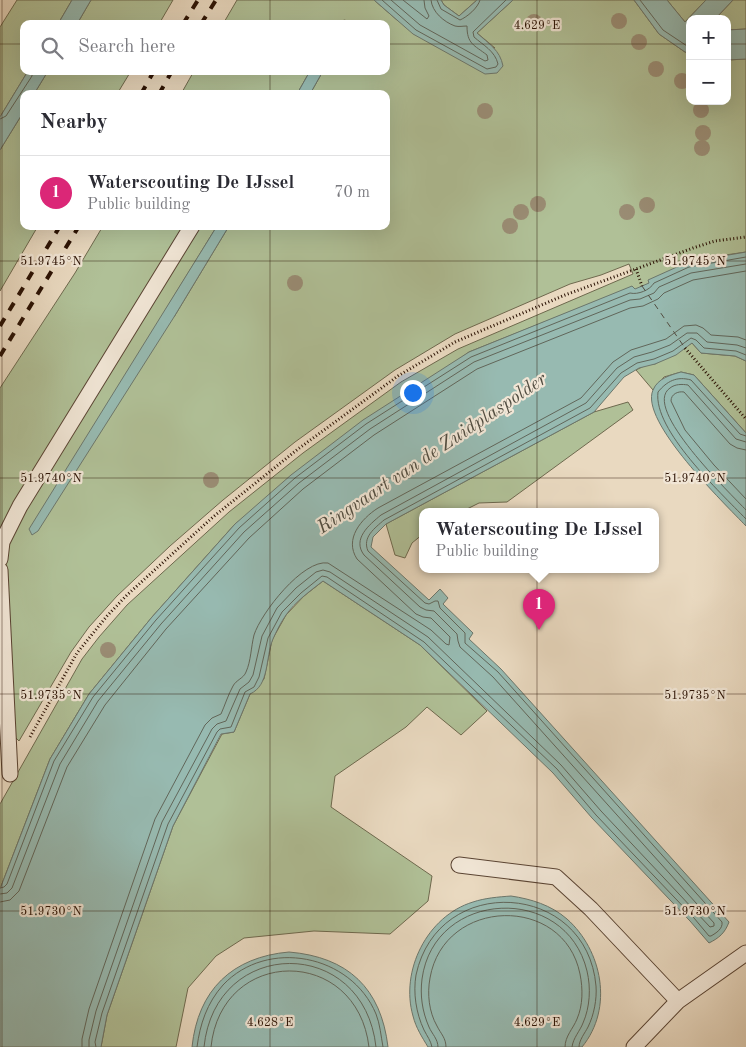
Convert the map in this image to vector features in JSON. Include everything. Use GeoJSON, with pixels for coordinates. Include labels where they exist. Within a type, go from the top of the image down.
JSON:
{"type":"FeatureCollection","features":[{"type":"Feature","properties":{"kind":"lane"},"geometry":{"type":"LineString","coordinates":[[0,559],[2,542],[20,506],[190,230]]}},
{"type":"Feature","properties":{"kind":"lane"},"geometry":{"type":"LineString","coordinates":[[0,570],[10,774]]}},
{"type":"Feature","properties":{"kind":"lane"},"geometry":{"type":"LineString","coordinates":[[460,865],[556,877],[591,909],[678,1001]]}},
{"type":"Feature","properties":{"kind":"lane"},"geometry":{"type":"LineString","coordinates":[[634,1047],[678,1001],[746,953]]}},
{"type":"Feature","properties":{"kind":"path"},"geometry":{"type":"LineString","coordinates":[[27,743],[77,653],[107,616],[213,517],[298,449],[398,376],[455,342],[565,295],[715,241],[746,237]]}},
{"type":"Feature","properties":{"kind":"path"},"geometry":{"type":"LineString","coordinates":[[636,269],[642,286]]}},
{"type":"Feature","properties":{"kind":"path"},"geometry":{"type":"LineString","coordinates":[[685,348],[746,419]]}},
{"type":"Feature","properties":{"kind":"green space"},"geometry":{"type":"Polygon","coordinates":[[[17,0],[72,0],[60,20],[20,20],[20,75],[26,75],[0,117],[0,27],[17,0]]]}},
{"type":"Feature","properties":{"kind":"green space"},"geometry":{"type":"Polygon","coordinates":[[[91,0],[173,0],[161,20],[79,20],[91,0]]]}},
{"type":"Feature","properties":{"kind":"green space"},"geometry":{"type":"Polygon","coordinates":[[[237,0],[374,0],[397,20],[495,48],[477,33],[513,0],[634,0],[659,34],[686,52],[686,105],[731,105],[731,60],[746,59],[746,252],[705,258],[635,290],[632,287],[469,352],[235,524],[152,617],[89,694],[50,759],[0,889],[0,804],[82,659],[127,605],[229,512],[303,453],[401,382],[458,349],[633,274],[629,264],[570,284],[455,334],[395,370],[295,442],[223,500],[117,596],[89,627],[71,652],[19,741],[14,736],[6,563],[0,534],[0,388],[101,230],[215,230],[166,309],[174,317],[227,230],[390,230],[390,90],[312,90],[321,75],[390,75],[390,20],[225,20],[237,0]]]}},
{"type":"Feature","properties":{"kind":"green space"},"geometry":{"type":"Polygon","coordinates":[[[441,0],[477,0],[459,16],[444,5],[441,0]]]}},
{"type":"Feature","properties":{"kind":"green space"},"geometry":{"type":"Polygon","coordinates":[[[667,0],[706,0],[692,15],[686,15],[685,22],[667,0]]]}},
{"type":"Feature","properties":{"kind":"green space"},"geometry":{"type":"Polygon","coordinates":[[[733,0],[746,0],[746,29],[731,30],[731,15],[719,15],[733,0]]]}},
{"type":"Feature","properties":{"kind":"green space"},"geometry":{"type":"Polygon","coordinates":[[[46,75],[129,75],[119,90],[36,90],[46,75]]]}},
{"type":"Feature","properties":{"kind":"green space"},"geometry":{"type":"Polygon","coordinates":[[[192,75],[308,75],[299,90],[183,90],[192,75]]]}},
{"type":"Feature","properties":{"kind":"green space"},"geometry":{"type":"Polygon","coordinates":[[[20,118],[20,230],[36,230],[0,291],[0,150],[20,118]]]}},
{"type":"Feature","properties":{"kind":"green space"},"geometry":{"type":"Polygon","coordinates":[[[692,343],[701,353],[735,356],[746,361],[746,433],[694,375],[681,372],[664,377],[653,390],[636,370],[648,364],[655,364],[692,343]]]}},
{"type":"Feature","properties":{"kind":"green space"},"geometry":{"type":"Polygon","coordinates":[[[628,402],[633,410],[507,502],[479,503],[469,508],[419,508],[419,537],[412,543],[405,558],[395,555],[386,524],[594,412],[628,402]]]}},
{"type":"Feature","properties":{"kind":"green space"},"geometry":{"type":"Polygon","coordinates":[[[323,581],[420,645],[487,711],[461,735],[427,707],[406,727],[335,776],[331,807],[432,876],[428,901],[390,934],[314,931],[244,938],[216,956],[188,988],[176,1047],[101,1047],[107,1015],[173,826],[222,734],[234,732],[250,694],[264,679],[272,640],[286,615],[304,596],[323,581]]]}},
{"type":"Feature","properties":{"kind":"water"},"geometry":{"type":"Polygon","coordinates":[[[72,0],[91,0],[79,20],[60,20],[72,0]]]}},
{"type":"Feature","properties":{"kind":"water"},"geometry":{"type":"Polygon","coordinates":[[[374,0],[441,0],[444,5],[459,16],[477,0],[513,0],[477,33],[497,51],[503,66],[497,73],[485,74],[413,34],[374,0]]]}},
{"type":"Feature","properties":{"kind":"water"},"geometry":{"type":"Polygon","coordinates":[[[634,0],[667,0],[686,21],[686,52],[659,34],[634,0]]]}},
{"type":"Feature","properties":{"kind":"water"},"geometry":{"type":"Polygon","coordinates":[[[706,0],[733,0],[719,15],[692,15],[706,0]]]}},
{"type":"Feature","properties":{"kind":"water"},"geometry":{"type":"Polygon","coordinates":[[[746,29],[746,59],[731,60],[731,30],[746,29]]]}},
{"type":"Feature","properties":{"kind":"water"},"geometry":{"type":"Polygon","coordinates":[[[26,75],[46,75],[36,90],[20,90],[20,118],[0,150],[0,117],[26,75]]]}},
{"type":"Feature","properties":{"kind":"water"},"geometry":{"type":"Polygon","coordinates":[[[308,75],[321,75],[312,90],[299,90],[308,75]]]}},
{"type":"Feature","properties":{"kind":"water"},"geometry":{"type":"Polygon","coordinates":[[[215,230],[227,230],[174,317],[38,531],[32,535],[29,529],[215,230]]]}},
{"type":"Feature","properties":{"kind":"water","name":"Ringvaart van de Zuidplaspolder"},"geometry":{"type":"Polygon","coordinates":[[[746,252],[746,361],[735,356],[701,353],[692,343],[676,355],[655,364],[639,368],[624,377],[594,412],[386,524],[373,537],[371,547],[429,600],[440,589],[448,598],[443,604],[473,633],[469,639],[501,669],[729,922],[721,935],[709,943],[592,818],[553,773],[420,645],[323,581],[298,601],[282,621],[273,639],[261,684],[250,694],[234,732],[221,734],[173,826],[107,1015],[101,1047],[0,1047],[0,889],[50,759],[89,694],[152,617],[235,524],[291,475],[363,420],[469,352],[632,286],[635,289],[649,283],[648,280],[688,262],[746,252]]]}},
{"type":"Feature","properties":{"kind":"water"},"geometry":{"type":"Polygon","coordinates":[[[681,372],[694,375],[746,433],[746,526],[686,461],[659,421],[652,404],[653,390],[661,380],[681,372]]]}},
{"type":"Feature","properties":{"kind":"water"},"geometry":{"type":"Polygon","coordinates":[[[511,896],[540,903],[561,914],[579,932],[589,947],[596,963],[600,980],[601,998],[592,1032],[582,1047],[428,1047],[419,1032],[413,1016],[410,999],[410,981],[421,947],[430,932],[442,919],[457,909],[473,902],[511,896]]]}},
{"type":"Feature","properties":{"kind":"water"},"geometry":{"type":"Polygon","coordinates":[[[289,952],[310,955],[328,961],[358,979],[369,992],[378,1008],[388,1047],[192,1047],[202,1009],[210,993],[221,980],[235,969],[251,961],[269,955],[289,952]]]}},
{"type":"Feature","properties":{"kind":"ferry route"},"geometry":{"type":"LineString","coordinates":[[642,286],[685,348]]}},
{"type":"Feature","properties":{"kind":"railway"},"geometry":{"type":"LineString","coordinates":[[186,20],[198,0]]}},
{"type":"Feature","properties":{"kind":"railway"},"geometry":{"type":"LineString","coordinates":[[204,20],[216,0]]}},
{"type":"Feature","properties":{"kind":"railway"},"geometry":{"type":"LineString","coordinates":[[143,90],[152,75]]}},
{"type":"Feature","properties":{"kind":"railway"},"geometry":{"type":"LineString","coordinates":[[161,90],[170,75]]}},
{"type":"Feature","properties":{"kind":"railway"},"geometry":{"type":"LineString","coordinates":[[0,326],[58,230]]}},
{"type":"Feature","properties":{"kind":"railway"},"geometry":{"type":"LineString","coordinates":[[0,356],[77,230]]}},
{"type":"Feature","properties":{"kind":"place","name":"Waterscouting De IJssel"},"geometry":{"type":"Point","coordinates":[539,630]}}]}
